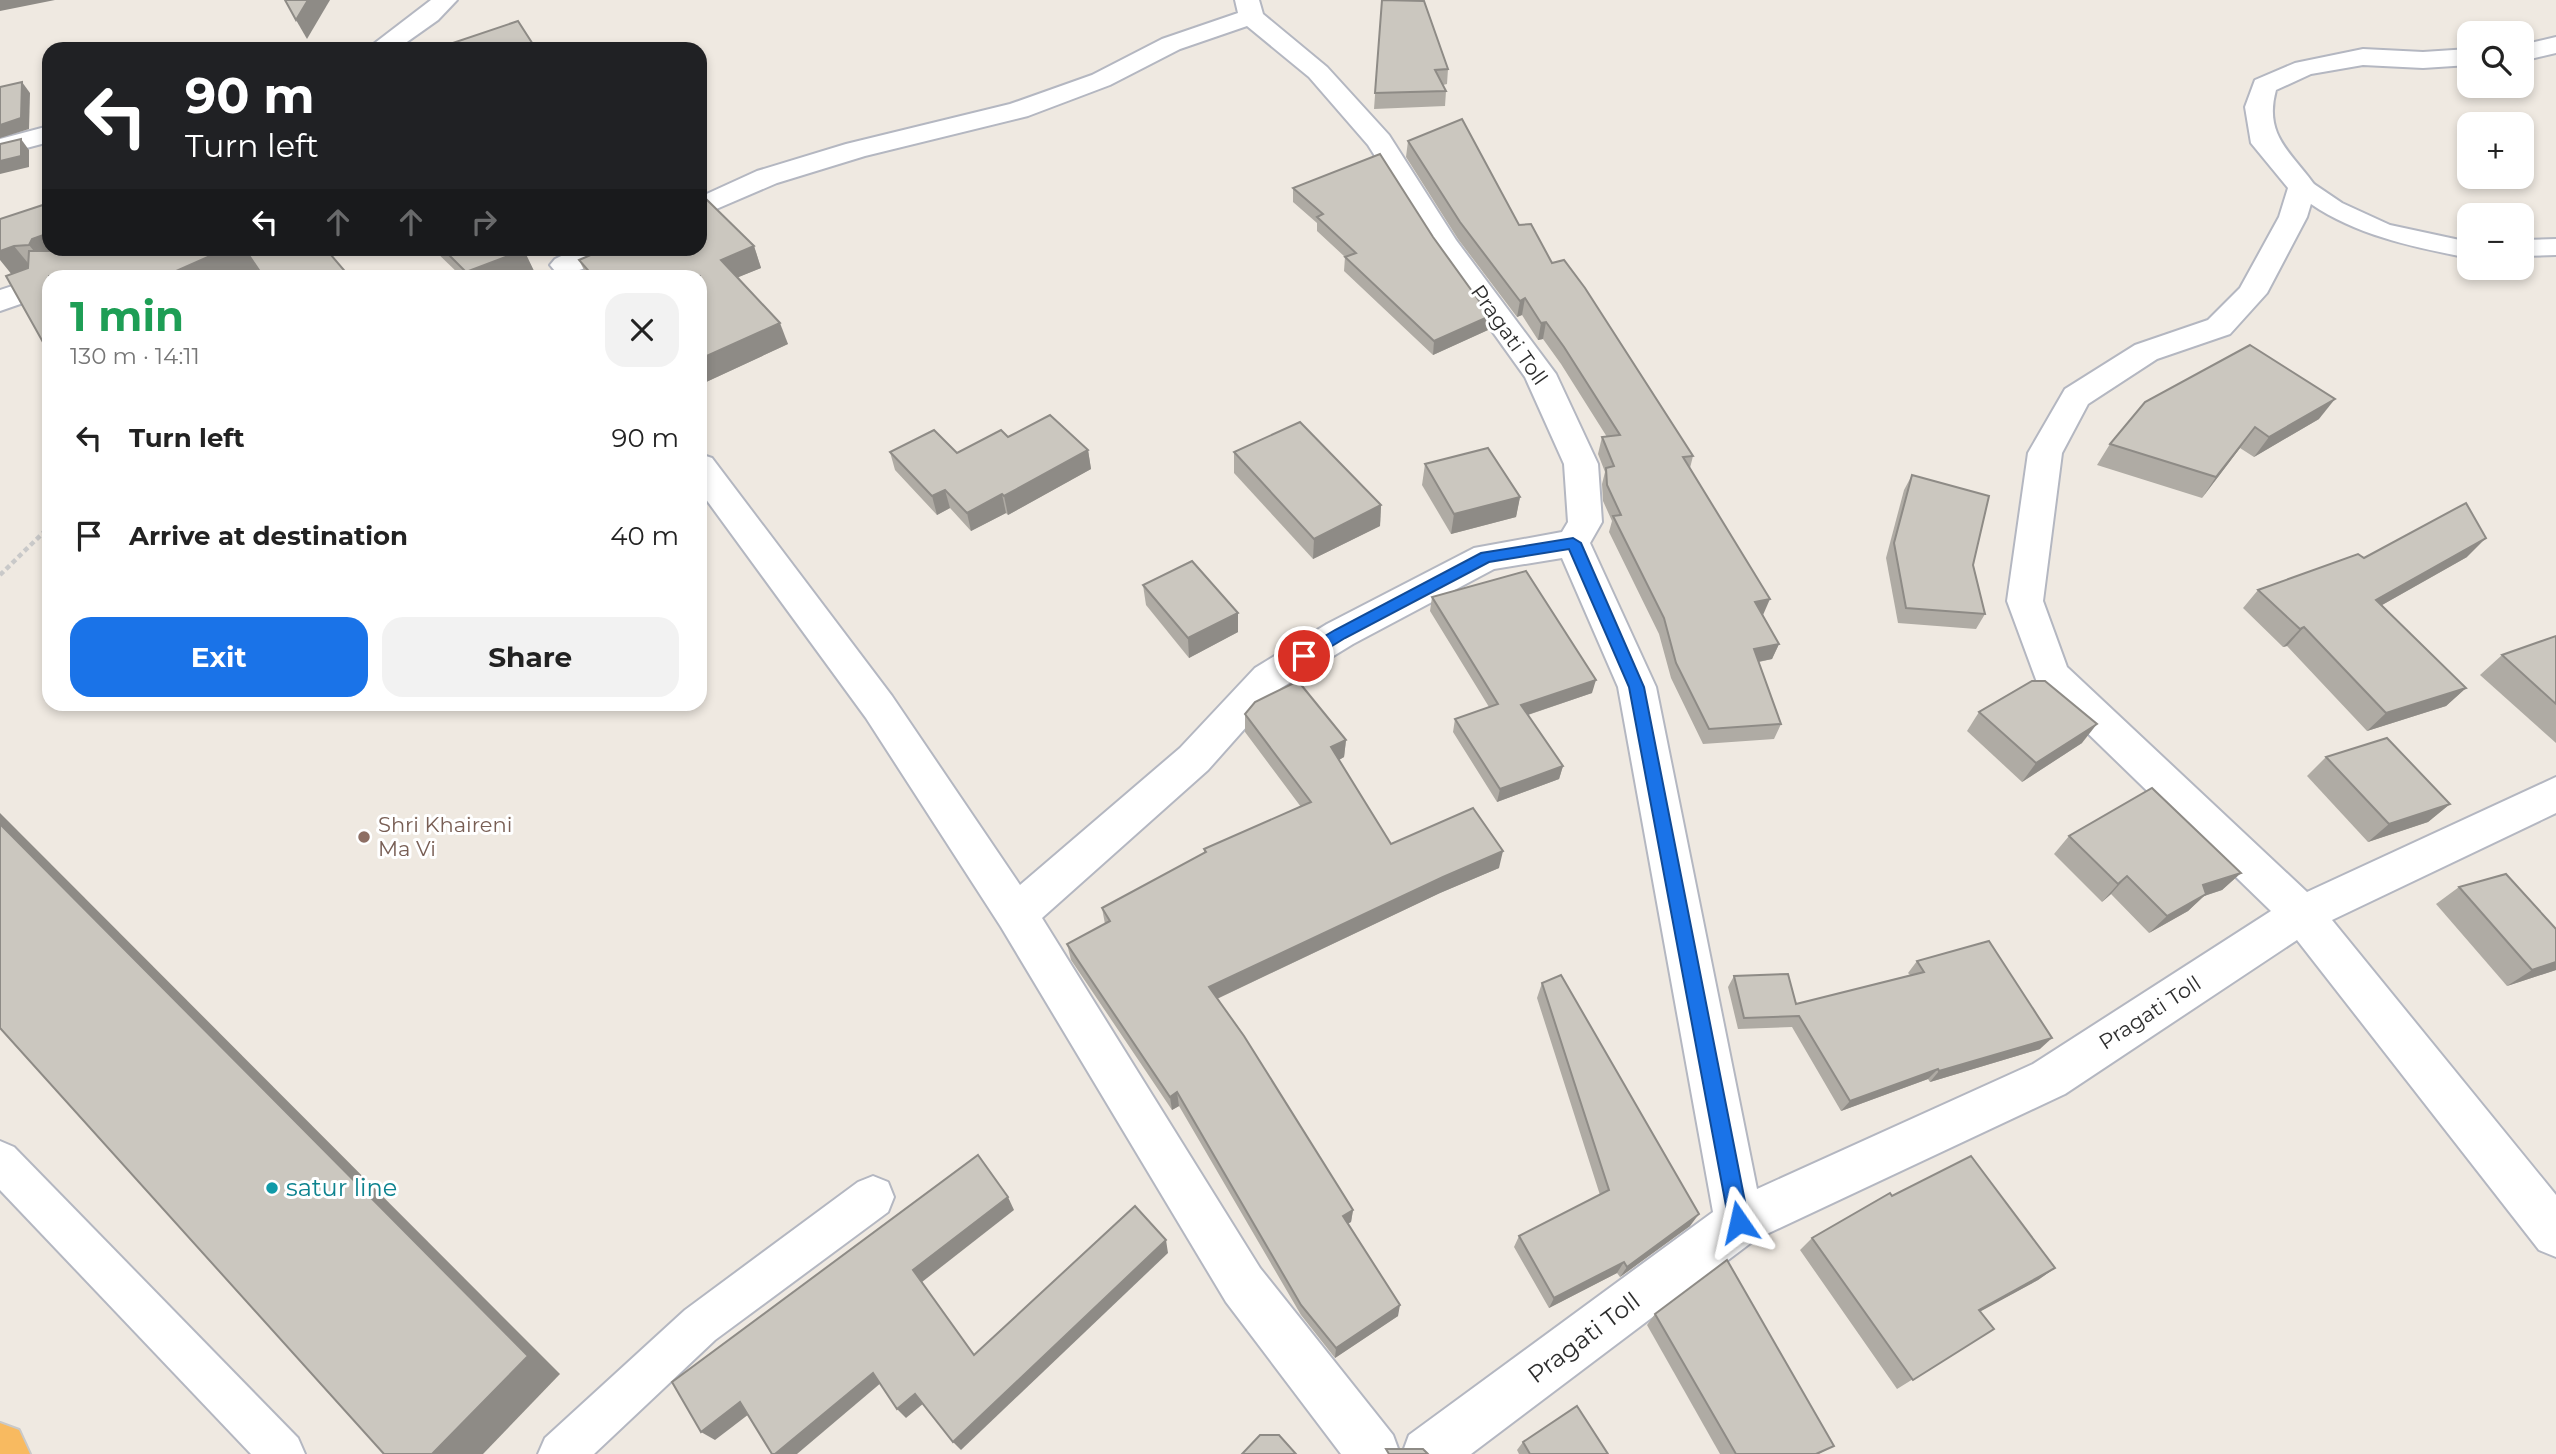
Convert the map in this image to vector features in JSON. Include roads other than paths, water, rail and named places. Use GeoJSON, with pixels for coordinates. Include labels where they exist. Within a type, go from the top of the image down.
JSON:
{"type":"FeatureCollection","features":[{"type":"Feature","properties":{"kind":"highway"},"geometry":{"type":"LineString","coordinates":[[0,1449],[4,1454]]}},
{"type":"Feature","properties":{"kind":"street"},"geometry":{"type":"LineString","coordinates":[[390,42],[429,15],[445,0]]}},
{"type":"Feature","properties":{"kind":"street"},"geometry":{"type":"LineString","coordinates":[[707,204],[767,177],[856,150],[1018,110],[1101,80],[1171,44],[1249,9]]}},
{"type":"Feature","properties":{"kind":"street","name":"Pragati Toll"},"geometry":{"type":"LineString","coordinates":[[1249,9],[1318,72],[1379,141],[1444,244],[1540,374],[1581,464],[1585,522],[1573,543]]}},
{"type":"Feature","properties":{"kind":"street"},"geometry":{"type":"LineString","coordinates":[[2534,50],[2556,46]]}},
{"type":"Feature","properties":{"kind":"street"},"geometry":{"type":"LineString","coordinates":[[2457,58],[2423,60],[2363,57],[2304,68],[2264,86],[2258,107],[2265,143],[2302,187],[2293,217],[2252,293],[2219,327],[2146,352],[2076,397],[2045,453],[2025,601],[2051,674],[2302,914],[2556,1233]]}},
{"type":"Feature","properties":{"kind":"street"},"geometry":{"type":"LineString","coordinates":[[0,147],[42,136]]}},
{"type":"Feature","properties":{"kind":"street"},"geometry":{"type":"LineString","coordinates":[[562,263],[582,256]]}},
{"type":"Feature","properties":{"kind":"street"},"geometry":{"type":"LineString","coordinates":[[0,301],[42,286]]}},
{"type":"Feature","properties":{"kind":"street"},"geometry":{"type":"LineString","coordinates":[[707,475],[879,707],[1016,914],[1243,1285],[1374,1454]]}},
{"type":"Feature","properties":{"kind":"street"},"geometry":{"type":"LineString","coordinates":[[1016,914],[1194,759],[1268,678],[1340,634],[1486,557],[1573,543],[1637,687],[1739,1222]]}},
{"type":"Feature","properties":{"kind":"street","name":"Pragati Toll"},"geometry":{"type":"LineString","coordinates":[[1428,1454],[1739,1222],[2049,1079],[2302,914],[2556,794]]}},
{"type":"Feature","properties":{"kind":"lane"},"geometry":{"type":"LineString","coordinates":[[2302,187],[2333,208],[2382,231],[2457,247]]}},
{"type":"Feature","properties":{"kind":"lane"},"geometry":{"type":"LineString","coordinates":[[2534,248],[2556,247]]}},
{"type":"Feature","properties":{"kind":"lane"},"geometry":{"type":"LineString","coordinates":[[0,1161],[282,1454]]}},
{"type":"Feature","properties":{"kind":"lane"},"geometry":{"type":"LineString","coordinates":[[561,1454],[701,1325],[873,1197]]}},
{"type":"Feature","properties":{"kind":"place","name":"Shri Khaireni Ma Vi"},"geometry":{"type":"Point","coordinates":[364,837]}},
{"type":"Feature","properties":{"kind":"place","name":"satur line"},"geometry":{"type":"Point","coordinates":[272,1188]}}]}
